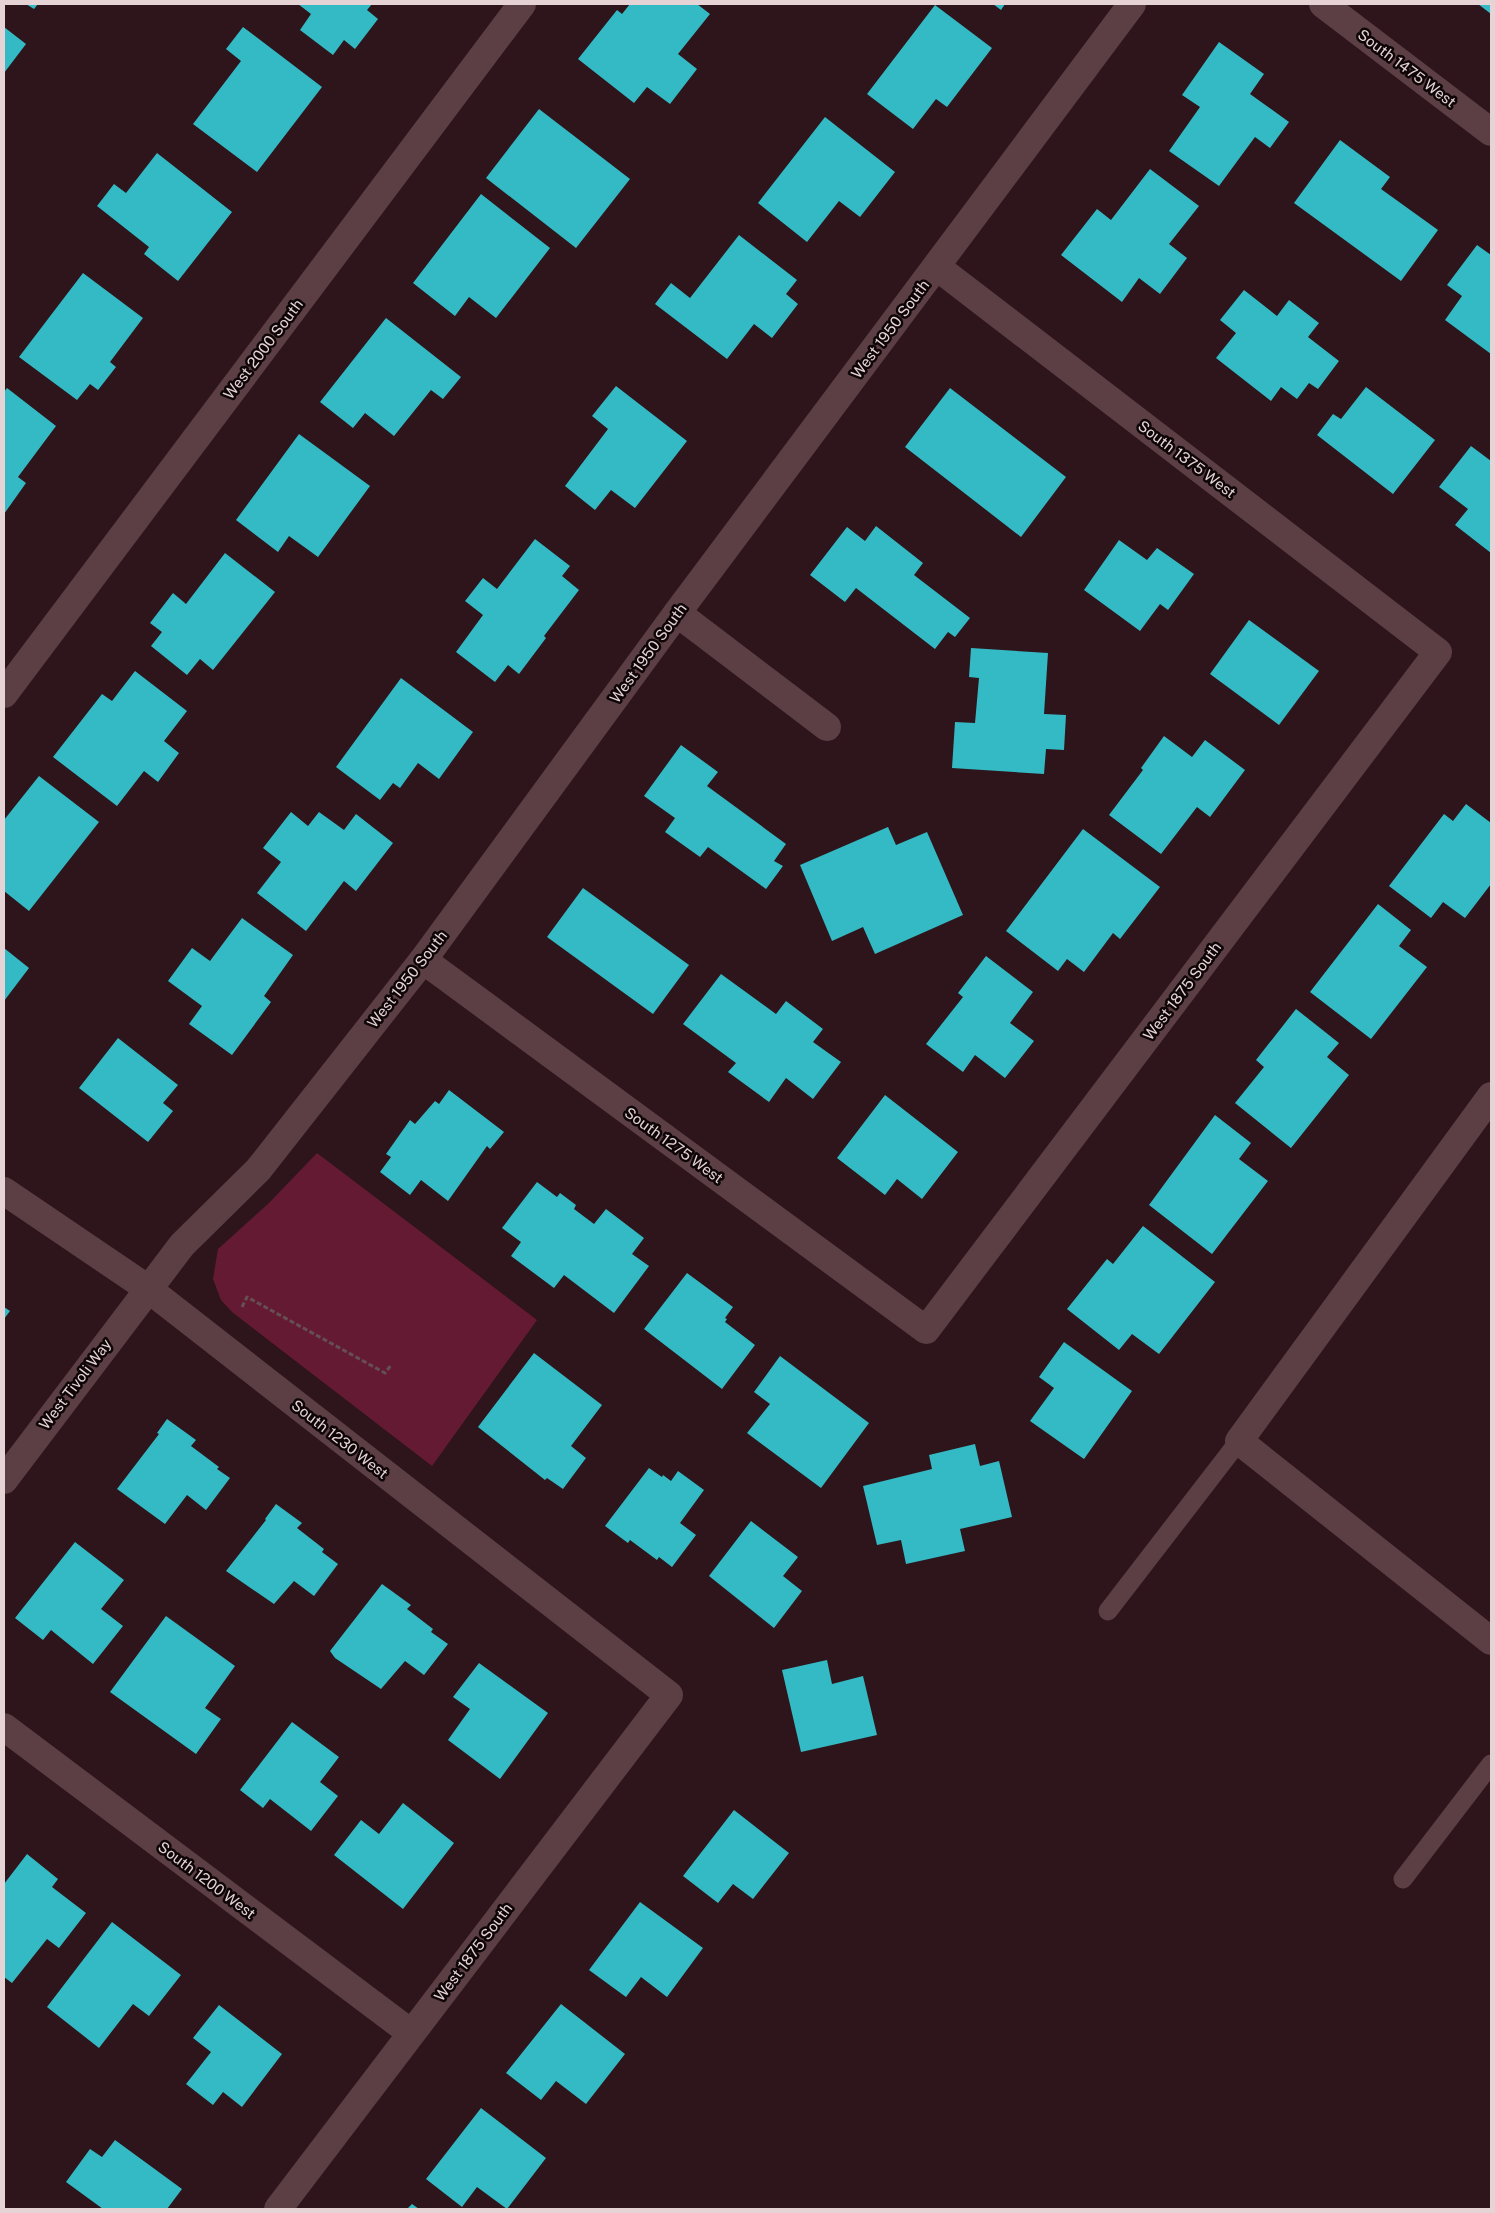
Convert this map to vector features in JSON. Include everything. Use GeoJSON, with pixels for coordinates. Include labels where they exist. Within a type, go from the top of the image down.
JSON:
{"type":"FeatureCollection","features":[{"type":"Feature","properties":{"kind":"street","name":"West 2000 South"},"geometry":{"type":"LineString","coordinates":[[4,694],[522,4]]}},
{"type":"Feature","properties":{"kind":"street","name":"West 1950 South"},"geometry":{"type":"LineString","coordinates":[[147,1288],[182,1245],[258,1170],[423,960],[677,613],[1132,4]]}},
{"type":"Feature","properties":{"kind":"street","name":"South 1475 West"},"geometry":{"type":"LineString","coordinates":[[1323,4],[1491,132]]}},
{"type":"Feature","properties":{"kind":"street","name":"South 1375 West"},"geometry":{"type":"LineString","coordinates":[[936,267],[1438,652]]}},
{"type":"Feature","properties":{"kind":"street"},"geometry":{"type":"LineString","coordinates":[[677,613],[827,726]]}},
{"type":"Feature","properties":{"kind":"street","name":"West 1875 South"},"geometry":{"type":"LineString","coordinates":[[926,1330],[1438,652]]}},
{"type":"Feature","properties":{"kind":"street","name":"South 1275 West"},"geometry":{"type":"LineString","coordinates":[[423,960],[926,1330]]}},
{"type":"Feature","properties":{"kind":"street"},"geometry":{"type":"LineString","coordinates":[[1488,1109],[1239,1441],[1491,1641]]}},
{"type":"Feature","properties":{"kind":"street","name":"South 1230 West"},"geometry":{"type":"LineString","coordinates":[[4,1191],[147,1288],[669,1695]]}},
{"type":"Feature","properties":{"kind":"street","name":"West Tivoli Way"},"geometry":{"type":"LineString","coordinates":[[4,1480],[147,1288]]}},
{"type":"Feature","properties":{"kind":"street","name":"West 1875 South"},"geometry":{"type":"LineString","coordinates":[[278,2209],[669,1695]]}},
{"type":"Feature","properties":{"kind":"street","name":"South 1200 West"},"geometry":{"type":"LineString","coordinates":[[4,1727],[411,2033]]}},
{"type":"Feature","properties":{"kind":"lane"},"geometry":{"type":"LineString","coordinates":[[1108,1611],[1239,1441]]}},
{"type":"Feature","properties":{"kind":"lane"},"geometry":{"type":"LineString","coordinates":[[1404,1879],[1491,1764]]}},
{"type":"Feature","properties":{"kind":"path"},"geometry":{"type":"LineString","coordinates":[[242,1307],[247,1297],[385,1373],[391,1365]]}},
{"type":"Feature","properties":{"kind":"shaded area"},"geometry":{"type":"Polygon","coordinates":[[[317,1153],[537,1320],[432,1466],[232,1312],[221,1300],[213,1279],[218,1249],[268,1204],[317,1153]]]}},
{"type":"Feature","properties":{"kind":"building"},"geometry":{"type":"Polygon","coordinates":[[[26,4],[38,4],[34,9],[26,4]]]}},
{"type":"Feature","properties":{"kind":"building"},"geometry":{"type":"Polygon","coordinates":[[[298,4],[372,4],[367,10],[378,19],[355,49],[344,40],[333,55],[300,30],[311,14],[298,4]]]}},
{"type":"Feature","properties":{"kind":"building"},"geometry":{"type":"Polygon","coordinates":[[[630,4],[697,4],[710,14],[678,54],[697,69],[670,104],[647,87],[634,103],[578,59],[617,10],[622,14],[630,4]]]}},
{"type":"Feature","properties":{"kind":"building"},"geometry":{"type":"Polygon","coordinates":[[[993,4],[1005,4],[1001,10],[993,4]]]}},
{"type":"Feature","properties":{"kind":"building"},"geometry":{"type":"Polygon","coordinates":[[[1478,4],[1491,4],[1491,14],[1478,4]]]}},
{"type":"Feature","properties":{"kind":"building"},"geometry":{"type":"Polygon","coordinates":[[[935,5],[992,48],[947,107],[936,99],[913,129],[867,94],[935,5]]]}},
{"type":"Feature","properties":{"kind":"building"},"geometry":{"type":"Polygon","coordinates":[[[4,27],[26,44],[4,73],[4,27]]]}},
{"type":"Feature","properties":{"kind":"building"},"geometry":{"type":"Polygon","coordinates":[[[243,27],[322,87],[257,172],[193,124],[241,61],[226,49],[243,27]]]}},
{"type":"Feature","properties":{"kind":"building"},"geometry":{"type":"Polygon","coordinates":[[[1219,42],[1264,74],[1250,94],[1289,122],[1270,148],[1255,137],[1219,186],[1169,151],[1200,107],[1182,95],[1219,42]]]}},
{"type":"Feature","properties":{"kind":"building"},"geometry":{"type":"Polygon","coordinates":[[[539,109],[630,179],[576,248],[486,178],[539,109]]]}},
{"type":"Feature","properties":{"kind":"building"},"geometry":{"type":"Polygon","coordinates":[[[825,117],[895,172],[860,217],[839,201],[807,242],[758,203],[825,117]]]}},
{"type":"Feature","properties":{"kind":"building"},"geometry":{"type":"Polygon","coordinates":[[[1340,140],[1390,177],[1381,189],[1438,230],[1401,281],[1294,203],[1340,140]]]}},
{"type":"Feature","properties":{"kind":"building"},"geometry":{"type":"Polygon","coordinates":[[[157,153],[232,212],[178,281],[144,254],[149,247],[97,206],[114,184],[126,193],[157,153]]]}},
{"type":"Feature","properties":{"kind":"building"},"geometry":{"type":"Polygon","coordinates":[[[1150,169],[1199,206],[1169,244],[1187,258],[1160,294],[1139,278],[1122,302],[1061,255],[1097,209],[1111,220],[1150,169]]]}},
{"type":"Feature","properties":{"kind":"building"},"geometry":{"type":"Polygon","coordinates":[[[481,194],[550,248],[496,318],[469,297],[455,316],[413,283],[481,194]]]}},
{"type":"Feature","properties":{"kind":"building"},"geometry":{"type":"Polygon","coordinates":[[[739,235],[797,280],[786,294],[798,304],[772,338],[754,324],[727,359],[655,304],[671,283],[690,298],[739,235]]]}},
{"type":"Feature","properties":{"kind":"building"},"geometry":{"type":"Polygon","coordinates":[[[1477,245],[1491,255],[1491,354],[1445,320],[1462,296],[1447,285],[1477,245]]]}},
{"type":"Feature","properties":{"kind":"building"},"geometry":{"type":"Polygon","coordinates":[[[83,273],[143,318],[110,362],[116,367],[98,390],[90,384],[77,400],[19,357],[83,273]]]}},
{"type":"Feature","properties":{"kind":"building"},"geometry":{"type":"Polygon","coordinates":[[[1244,290],[1277,316],[1289,300],[1319,323],[1308,337],[1339,361],[1318,389],[1309,383],[1297,399],[1281,387],[1271,401],[1216,358],[1236,333],[1220,320],[1244,290]]]}},
{"type":"Feature","properties":{"kind":"building"},"geometry":{"type":"Polygon","coordinates":[[[386,318],[461,377],[443,399],[431,390],[394,436],[365,413],[353,428],[320,402],[386,318]]]}},
{"type":"Feature","properties":{"kind":"building"},"geometry":{"type":"Polygon","coordinates":[[[616,386],[687,441],[635,508],[611,490],[595,510],[565,486],[608,429],[592,416],[616,386]]]}},
{"type":"Feature","properties":{"kind":"building"},"geometry":{"type":"Polygon","coordinates":[[[1366,387],[1435,440],[1393,494],[1317,435],[1333,414],[1341,419],[1366,387]]]}},
{"type":"Feature","properties":{"kind":"building"},"geometry":{"type":"Polygon","coordinates":[[[7,388],[56,426],[18,477],[26,483],[4,514],[4,392],[7,388]]]}},
{"type":"Feature","properties":{"kind":"building"},"geometry":{"type":"Polygon","coordinates":[[[950,388],[1066,477],[1021,537],[905,447],[950,388]]]}},
{"type":"Feature","properties":{"kind":"building"},"geometry":{"type":"Polygon","coordinates":[[[299,434],[370,486],[318,557],[289,536],[278,552],[236,520],[299,434]]]}},
{"type":"Feature","properties":{"kind":"building"},"geometry":{"type":"Polygon","coordinates":[[[1471,446],[1491,461],[1491,553],[1455,525],[1468,509],[1439,487],[1471,446]]]}},
{"type":"Feature","properties":{"kind":"building"},"geometry":{"type":"Polygon","coordinates":[[[876,526],[923,563],[914,575],[970,618],[955,637],[948,632],[935,649],[856,588],[845,602],[810,575],[847,527],[865,541],[876,526]]]}},
{"type":"Feature","properties":{"kind":"building"},"geometry":{"type":"Polygon","coordinates":[[[535,539],[570,566],[562,576],[579,590],[544,636],[546,638],[519,674],[508,665],[495,682],[456,652],[483,615],[465,601],[483,578],[497,589],[535,539]]]}},
{"type":"Feature","properties":{"kind":"building"},"geometry":{"type":"Polygon","coordinates":[[[1119,540],[1147,560],[1157,548],[1194,574],[1168,610],[1160,604],[1140,631],[1084,590],[1119,540]]]}},
{"type":"Feature","properties":{"kind":"building"},"geometry":{"type":"Polygon","coordinates":[[[225,553],[275,592],[213,670],[200,659],[187,675],[151,646],[162,632],[150,623],[173,593],[186,604],[225,553]]]}},
{"type":"Feature","properties":{"kind":"building"},"geometry":{"type":"Polygon","coordinates":[[[1249,620],[1319,671],[1279,725],[1210,674],[1249,620]]]}},
{"type":"Feature","properties":{"kind":"building"},"geometry":{"type":"Polygon","coordinates":[[[971,648],[1048,653],[1044,714],[1066,715],[1064,750],[1046,749],[1044,774],[952,768],[955,722],[975,723],[979,678],[969,677],[971,648]]]}},
{"type":"Feature","properties":{"kind":"building"},"geometry":{"type":"Polygon","coordinates":[[[135,671],[187,711],[164,741],[179,753],[158,782],[144,771],[117,806],[53,757],[102,694],[112,701],[135,671]]]}},
{"type":"Feature","properties":{"kind":"building"},"geometry":{"type":"Polygon","coordinates":[[[401,678],[473,732],[439,779],[418,763],[400,788],[393,783],[380,800],[336,767],[401,678]]]}},
{"type":"Feature","properties":{"kind":"building"},"geometry":{"type":"Polygon","coordinates":[[[1164,736],[1192,757],[1205,740],[1245,770],[1210,817],[1197,807],[1161,854],[1109,815],[1143,770],[1141,768],[1164,736]]]}},
{"type":"Feature","properties":{"kind":"building"},"geometry":{"type":"Polygon","coordinates":[[[681,745],[718,772],[707,786],[786,844],[774,861],[783,866],[766,889],[708,847],[700,857],[665,832],[675,818],[644,796],[681,745]]]}},
{"type":"Feature","properties":{"kind":"building"},"geometry":{"type":"Polygon","coordinates":[[[39,776],[99,822],[29,911],[4,891],[4,820],[39,776]]]}},
{"type":"Feature","properties":{"kind":"building"},"geometry":{"type":"Polygon","coordinates":[[[1466,804],[1491,823],[1491,884],[1465,918],[1443,902],[1431,918],[1389,886],[1444,814],[1453,821],[1466,804]]]}},
{"type":"Feature","properties":{"kind":"building"},"geometry":{"type":"Polygon","coordinates":[[[291,812],[308,826],[319,812],[344,830],[356,814],[393,843],[356,891],[344,881],[306,931],[257,893],[281,862],[263,848],[291,812]]]}},
{"type":"Feature","properties":{"kind":"building"},"geometry":{"type":"Polygon","coordinates":[[[888,827],[896,845],[927,832],[963,915],[875,954],[863,927],[832,941],[800,865],[888,827]]]}},
{"type":"Feature","properties":{"kind":"building"},"geometry":{"type":"Polygon","coordinates":[[[1083,829],[1160,887],[1120,939],[1113,933],[1084,972],[1067,959],[1058,971],[1006,931],[1083,829]]]}},
{"type":"Feature","properties":{"kind":"building"},"geometry":{"type":"Polygon","coordinates":[[[583,888],[689,965],[653,1014],[547,937],[583,888]]]}},
{"type":"Feature","properties":{"kind":"building"},"geometry":{"type":"Polygon","coordinates":[[[1378,904],[1411,930],[1399,946],[1427,967],[1371,1039],[1310,992],[1378,904]]]}},
{"type":"Feature","properties":{"kind":"building"},"geometry":{"type":"Polygon","coordinates":[[[242,918],[293,955],[264,996],[271,1002],[232,1055],[189,1024],[202,1006],[168,981],[192,948],[210,961],[242,918]]]}},
{"type":"Feature","properties":{"kind":"building"},"geometry":{"type":"Polygon","coordinates":[[[4,948],[29,968],[4,1001],[4,948]]]}},
{"type":"Feature","properties":{"kind":"building"},"geometry":{"type":"Polygon","coordinates":[[[986,956],[1033,992],[1010,1023],[1034,1041],[1005,1078],[975,1055],[963,1072],[926,1044],[963,997],[958,993],[986,956]]]}},
{"type":"Feature","properties":{"kind":"building"},"geometry":{"type":"Polygon","coordinates":[[[721,974],[776,1014],[786,1001],[823,1029],[813,1042],[841,1062],[813,1099],[786,1078],[769,1102],[728,1072],[736,1063],[683,1024],[721,974]]]}},
{"type":"Feature","properties":{"kind":"building"},"geometry":{"type":"Polygon","coordinates":[[[1296,1009],[1339,1043],[1327,1057],[1349,1075],[1291,1148],[1235,1103],[1264,1067],[1256,1060],[1296,1009]]]}},
{"type":"Feature","properties":{"kind":"building"},"geometry":{"type":"Polygon","coordinates":[[[118,1038],[178,1085],[163,1103],[173,1111],[148,1142],[79,1088],[118,1038]]]}},
{"type":"Feature","properties":{"kind":"building"},"geometry":{"type":"Polygon","coordinates":[[[449,1090],[504,1132],[490,1149],[487,1146],[448,1201],[421,1180],[410,1195],[380,1172],[391,1157],[386,1154],[410,1120],[415,1124],[435,1101],[439,1104],[449,1090]]]}},
{"type":"Feature","properties":{"kind":"building"},"geometry":{"type":"Polygon","coordinates":[[[885,1095],[958,1152],[922,1199],[897,1179],[885,1195],[837,1158],[885,1095]]]}},
{"type":"Feature","properties":{"kind":"building"},"geometry":{"type":"Polygon","coordinates":[[[1215,1115],[1251,1143],[1239,1159],[1268,1181],[1212,1254],[1149,1205],[1215,1115]]]}},
{"type":"Feature","properties":{"kind":"building"},"geometry":{"type":"Polygon","coordinates":[[[537,1182],[557,1197],[560,1193],[576,1205],[574,1209],[594,1224],[606,1209],[644,1238],[632,1254],[649,1266],[614,1313],[564,1275],[554,1288],[511,1256],[521,1242],[502,1228],[537,1182]]]}},
{"type":"Feature","properties":{"kind":"building"},"geometry":{"type":"Polygon","coordinates":[[[1143,1226],[1215,1282],[1159,1354],[1132,1334],[1119,1350],[1067,1309],[1107,1259],[1113,1264],[1143,1226]]]}},
{"type":"Feature","properties":{"kind":"building"},"geometry":{"type":"Polygon","coordinates":[[[687,1273],[733,1307],[725,1318],[727,1319],[725,1322],[755,1345],[722,1389],[644,1329],[687,1273]]]}},
{"type":"Feature","properties":{"kind":"building"},"geometry":{"type":"Polygon","coordinates":[[[4,1307],[10,1311],[4,1319],[4,1307]]]}},
{"type":"Feature","properties":{"kind":"building"},"geometry":{"type":"Polygon","coordinates":[[[1064,1342],[1132,1391],[1084,1459],[1030,1421],[1054,1388],[1039,1377],[1064,1342]]]}},
{"type":"Feature","properties":{"kind":"building"},"geometry":{"type":"Polygon","coordinates":[[[534,1353],[602,1405],[571,1446],[586,1458],[563,1489],[547,1478],[545,1480],[478,1427],[534,1353]]]}},
{"type":"Feature","properties":{"kind":"building"},"geometry":{"type":"Polygon","coordinates":[[[780,1356],[869,1423],[821,1488],[747,1433],[770,1404],[754,1392],[780,1356]]]}},
{"type":"Feature","properties":{"kind":"building"},"geometry":{"type":"Polygon","coordinates":[[[167,1419],[196,1440],[191,1446],[219,1467],[217,1469],[230,1478],[206,1510],[187,1495],[165,1524],[117,1489],[159,1434],[157,1433],[167,1419]]]}},
{"type":"Feature","properties":{"kind":"building"},"geometry":{"type":"Polygon","coordinates":[[[975,1444],[980,1466],[999,1461],[1012,1517],[960,1529],[965,1551],[906,1564],[901,1540],[877,1545],[863,1486],[932,1469],[929,1455],[975,1444]]]}},
{"type":"Feature","properties":{"kind":"building"},"geometry":{"type":"Polygon","coordinates":[[[649,1468],[671,1481],[678,1471],[704,1490],[680,1523],[696,1535],[672,1567],[659,1557],[657,1560],[630,1540],[628,1543],[605,1526],[649,1468]]]}},
{"type":"Feature","properties":{"kind":"building"},"geometry":{"type":"Polygon","coordinates":[[[276,1504],[302,1523],[297,1528],[324,1549],[322,1552],[338,1564],[314,1596],[294,1581],[274,1604],[226,1571],[266,1520],[276,1504]]]}},
{"type":"Feature","properties":{"kind":"building"},"geometry":{"type":"Polygon","coordinates":[[[751,1521],[798,1557],[783,1576],[802,1591],[774,1628],[709,1576],[751,1521]]]}},
{"type":"Feature","properties":{"kind":"building"},"geometry":{"type":"Polygon","coordinates":[[[75,1542],[124,1580],[101,1609],[123,1626],[93,1664],[51,1630],[43,1640],[15,1618],[75,1542]]]}},
{"type":"Feature","properties":{"kind":"building"},"geometry":{"type":"Polygon","coordinates":[[[382,1584],[411,1605],[407,1609],[433,1629],[431,1632],[448,1644],[424,1675],[405,1661],[381,1689],[335,1658],[330,1651],[382,1584]]]}},
{"type":"Feature","properties":{"kind":"building"},"geometry":{"type":"Polygon","coordinates":[[[166,1616],[235,1666],[205,1708],[221,1719],[196,1754],[110,1692],[166,1616]]]}},
{"type":"Feature","properties":{"kind":"building"},"geometry":{"type":"Polygon","coordinates":[[[827,1660],[832,1684],[863,1676],[877,1735],[801,1752],[782,1670],[827,1660]]]}},
{"type":"Feature","properties":{"kind":"building"},"geometry":{"type":"Polygon","coordinates":[[[479,1663],[548,1713],[500,1779],[448,1740],[470,1709],[453,1697],[479,1663]]]}},
{"type":"Feature","properties":{"kind":"building"},"geometry":{"type":"Polygon","coordinates":[[[292,1722],[339,1757],[320,1782],[338,1796],[311,1831],[270,1799],[263,1808],[240,1790],[292,1722]]]}},
{"type":"Feature","properties":{"kind":"building"},"geometry":{"type":"Polygon","coordinates":[[[403,1803],[454,1843],[403,1909],[334,1855],[361,1820],[379,1834],[403,1803]]]}},
{"type":"Feature","properties":{"kind":"building"},"geometry":{"type":"Polygon","coordinates":[[[734,1810],[789,1853],[753,1899],[733,1884],[718,1903],[683,1876],[734,1810]]]}},
{"type":"Feature","properties":{"kind":"building"},"geometry":{"type":"Polygon","coordinates":[[[27,1854],[58,1879],[52,1887],[86,1913],[59,1948],[47,1939],[12,1983],[4,1977],[4,1884],[27,1854]]]}},
{"type":"Feature","properties":{"kind":"building"},"geometry":{"type":"Polygon","coordinates":[[[640,1902],[703,1948],[667,1997],[641,1977],[626,1997],[589,1970],[640,1902]]]}},
{"type":"Feature","properties":{"kind":"building"},"geometry":{"type":"Polygon","coordinates":[[[112,1922],[181,1975],[149,2016],[133,2004],[99,2048],[47,2007],[112,1922]]]}},
{"type":"Feature","properties":{"kind":"building"},"geometry":{"type":"Polygon","coordinates":[[[561,2004],[625,2054],[586,2104],[556,2081],[541,2100],[506,2073],[561,2004]]]}},
{"type":"Feature","properties":{"kind":"building"},"geometry":{"type":"Polygon","coordinates":[[[219,2005],[282,2054],[242,2107],[223,2092],[213,2105],[186,2084],[211,2052],[193,2038],[219,2005]]]}},
{"type":"Feature","properties":{"kind":"building"},"geometry":{"type":"Polygon","coordinates":[[[481,2108],[546,2158],[507,2209],[477,2187],[462,2207],[426,2179],[481,2108]]]}},
{"type":"Feature","properties":{"kind":"building"},"geometry":{"type":"Polygon","coordinates":[[[115,2140],[182,2189],[167,2209],[103,2209],[66,2182],[90,2149],[102,2157],[115,2140]]]}},
{"type":"Feature","properties":{"kind":"building"},"geometry":{"type":"Polygon","coordinates":[[[412,2204],[419,2209],[407,2209],[412,2204]]]}}]}
